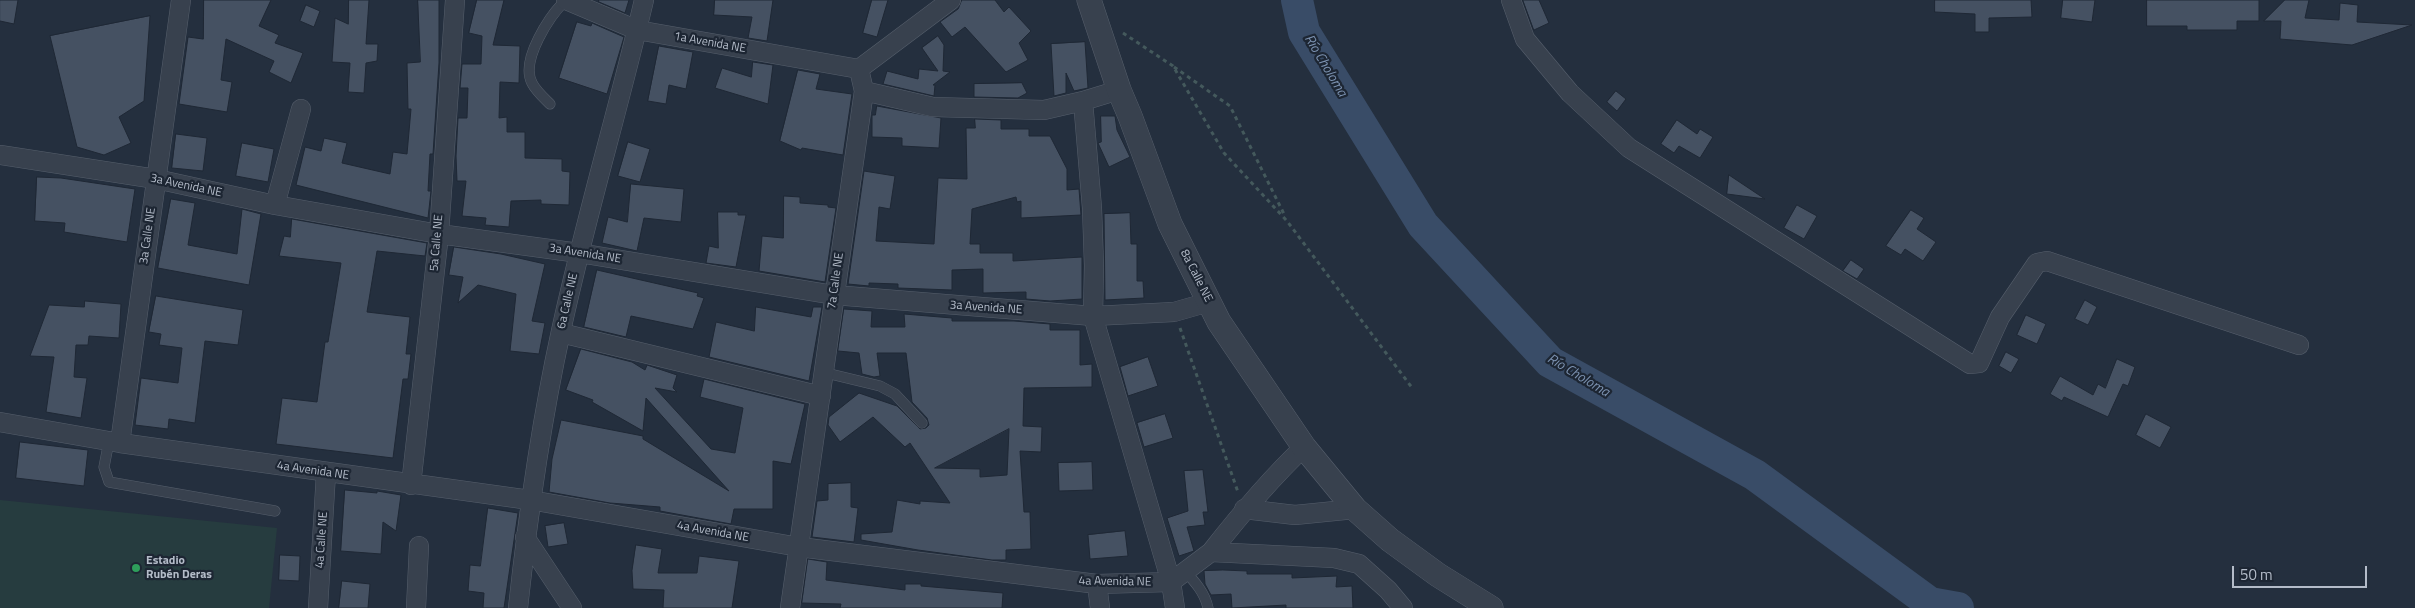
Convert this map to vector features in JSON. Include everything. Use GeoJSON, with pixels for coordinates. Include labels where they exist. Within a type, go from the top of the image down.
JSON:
{"type":"FeatureCollection","features":[{"type":"Feature","properties":{"kind":"street","name":"3a Calle NE"},"geometry":{"type":"LineString","coordinates":[[114,442],[156,179],[181,0]]}},
{"type":"Feature","properties":{"kind":"street","name":"5a Calle NE"},"geometry":{"type":"LineString","coordinates":[[411,485],[439,234],[456,0]]}},
{"type":"Feature","properties":{"kind":"street","name":"1a Avenida NE"},"geometry":{"type":"LineString","coordinates":[[566,0],[637,30],[858,70]]}},
{"type":"Feature","properties":{"kind":"street","name":"6a Calle NE"},"geometry":{"type":"LineString","coordinates":[[518,608],[530,500],[561,333],[579,253],[644,0]]}},
{"type":"Feature","properties":{"kind":"street"},"geometry":{"type":"LineString","coordinates":[[858,70],[951,0]]}},
{"type":"Feature","properties":{"kind":"street"},"geometry":{"type":"LineString","coordinates":[[864,91],[932,107],[1044,110],[1118,90],[1089,0]]}},
{"type":"Feature","properties":{"kind":"street"},"geometry":{"type":"LineString","coordinates":[[1511,0],[1525,39],[1570,93],[1629,148],[1970,364],[1979,362],[2000,317],[2037,263],[2047,261],[2299,345]]}},
{"type":"Feature","properties":{"kind":"street","name":"7a Calle NE"},"geometry":{"type":"LineString","coordinates":[[790,608],[821,396],[822,372],[864,91],[858,70]]}},
{"type":"Feature","properties":{"kind":"street","name":"8a Calle NE"},"geometry":{"type":"LineString","coordinates":[[1118,90],[1130,116],[1170,224],[1209,302],[1220,322],[1304,447],[1355,509],[1390,540],[1430,570],[1492,608]]}},
{"type":"Feature","properties":{"kind":"street"},"geometry":{"type":"LineString","coordinates":[[1083,101],[1092,218],[1094,266],[1093,316],[1171,582],[1175,608]]}},
{"type":"Feature","properties":{"kind":"street"},"geometry":{"type":"LineString","coordinates":[[275,205],[302,109]]}},
{"type":"Feature","properties":{"kind":"street","name":"3a Avenida NE"},"geometry":{"type":"LineString","coordinates":[[0,155],[156,179],[275,205],[439,234],[579,253],[834,295],[1093,316],[1174,312],[1209,302]]}},
{"type":"Feature","properties":{"kind":"street"},"geometry":{"type":"LineString","coordinates":[[561,333],[821,396]]}},
{"type":"Feature","properties":{"kind":"street","name":"4a Avenida NE"},"geometry":{"type":"LineString","coordinates":[[0,422],[114,442],[411,485],[530,500],[800,548],[1097,584],[1171,582]]}},
{"type":"Feature","properties":{"kind":"street"},"geometry":{"type":"LineString","coordinates":[[1171,582],[1211,552],[1244,509],[1274,475],[1304,447]]}},
{"type":"Feature","properties":{"kind":"street","name":"4a Calle NE"},"geometry":{"type":"LineString","coordinates":[[318,608],[326,472]]}},
{"type":"Feature","properties":{"kind":"street"},"geometry":{"type":"LineString","coordinates":[[1244,509],[1295,515],[1355,509]]}},
{"type":"Feature","properties":{"kind":"street"},"geometry":{"type":"LineString","coordinates":[[525,537],[572,608]]}},
{"type":"Feature","properties":{"kind":"street"},"geometry":{"type":"LineString","coordinates":[[416,608],[419,546]]}},
{"type":"Feature","properties":{"kind":"street"},"geometry":{"type":"LineString","coordinates":[[1211,552],[1334,558],[1359,564],[1388,590],[1403,608]]}},
{"type":"Feature","properties":{"kind":"street"},"geometry":{"type":"LineString","coordinates":[[1097,584],[1100,608]]}},
{"type":"Feature","properties":{"kind":"lane"},"geometry":{"type":"LineString","coordinates":[[550,104],[531,83],[529,71],[542,31],[557,8],[566,0]]}},
{"type":"Feature","properties":{"kind":"lane"},"geometry":{"type":"LineString","coordinates":[[822,372],[880,386],[895,394],[922,423]]}},
{"type":"Feature","properties":{"kind":"lane"},"geometry":{"type":"LineString","coordinates":[[114,442],[104,467],[109,482],[275,511]]}},
{"type":"Feature","properties":{"kind":"lane"},"geometry":{"type":"LineString","coordinates":[[1185,571],[1207,600],[1208,608]]}},
{"type":"Feature","properties":{"kind":"path"},"geometry":{"type":"LineString","coordinates":[[1120,29],[1125,36],[1173,66],[1230,106],[1288,221]]}},
{"type":"Feature","properties":{"kind":"path"},"geometry":{"type":"LineString","coordinates":[[1173,66],[1224,153],[1288,221],[1413,389]]}},
{"type":"Feature","properties":{"kind":"path"},"geometry":{"type":"LineString","coordinates":[[1174,312],[1244,509]]}},
{"type":"Feature","properties":{"kind":"green space","name":"Estadio Rubén Deras"},"geometry":{"type":"Polygon","coordinates":[[[0,500],[277,528],[269,608],[0,608],[0,500]]]}},
{"type":"Feature","properties":{"kind":"building"},"geometry":{"type":"Polygon","coordinates":[[[0,0],[18,0],[14,24],[0,21],[0,0]]]}},
{"type":"Feature","properties":{"kind":"building"},"geometry":{"type":"Polygon","coordinates":[[[204,0],[271,0],[259,26],[279,35],[275,43],[303,53],[291,83],[269,72],[274,61],[226,39],[221,80],[232,82],[227,112],[179,104],[188,37],[203,39],[204,0]]]}},
{"type":"Feature","properties":{"kind":"building"},"geometry":{"type":"Polygon","coordinates":[[[349,0],[369,0],[366,44],[378,44],[377,61],[366,63],[364,93],[348,92],[350,63],[332,62],[335,18],[348,24],[349,0]]]}},
{"type":"Feature","properties":{"kind":"building"},"geometry":{"type":"Polygon","coordinates":[[[418,0],[439,0],[439,63],[433,154],[430,154],[428,191],[431,191],[428,218],[296,185],[305,147],[321,151],[324,138],[347,143],[342,163],[390,174],[393,152],[407,154],[411,109],[408,109],[407,63],[420,62],[418,0]]]}},
{"type":"Feature","properties":{"kind":"building"},"geometry":{"type":"Polygon","coordinates":[[[477,0],[504,0],[493,45],[520,46],[519,83],[500,82],[499,118],[507,117],[507,132],[525,132],[525,158],[562,159],[562,171],[570,172],[569,205],[541,204],[541,200],[511,201],[509,227],[485,225],[486,218],[462,216],[466,181],[457,181],[458,118],[467,118],[468,88],[460,88],[462,64],[481,64],[482,36],[469,33],[477,0]]]}},
{"type":"Feature","properties":{"kind":"building"},"geometry":{"type":"Polygon","coordinates":[[[599,0],[629,0],[625,13],[599,2],[599,0]]]}},
{"type":"Feature","properties":{"kind":"building"},"geometry":{"type":"Polygon","coordinates":[[[715,0],[773,0],[767,41],[748,38],[752,17],[714,15],[715,0]]]}},
{"type":"Feature","properties":{"kind":"building"},"geometry":{"type":"Polygon","coordinates":[[[872,0],[888,0],[877,37],[863,33],[872,0]]]}},
{"type":"Feature","properties":{"kind":"building"},"geometry":{"type":"Polygon","coordinates":[[[962,0],[995,0],[1004,12],[1009,7],[1031,31],[1019,43],[1028,60],[1006,72],[965,27],[952,37],[940,22],[958,9],[962,0]]]}},
{"type":"Feature","properties":{"kind":"building"},"geometry":{"type":"Polygon","coordinates":[[[1523,0],[1539,0],[1549,23],[1534,30],[1523,0]]]}},
{"type":"Feature","properties":{"kind":"building"},"geometry":{"type":"Polygon","coordinates":[[[1935,0],[2031,0],[2032,17],[1989,18],[1989,32],[1975,32],[1975,14],[1935,12],[1935,0]]]}},
{"type":"Feature","properties":{"kind":"building"},"geometry":{"type":"Polygon","coordinates":[[[2063,0],[2095,0],[2092,22],[2061,18],[2063,0]]]}},
{"type":"Feature","properties":{"kind":"building"},"geometry":{"type":"Polygon","coordinates":[[[2147,0],[2259,0],[2259,21],[2237,21],[2237,30],[2187,30],[2187,26],[2147,26],[2147,0]]]}},
{"type":"Feature","properties":{"kind":"building"},"geometry":{"type":"Polygon","coordinates":[[[2285,0],[2309,0],[2305,18],[2339,20],[2340,3],[2358,5],[2357,22],[2412,25],[2352,45],[2280,39],[2281,21],[2264,21],[2285,0]]]}},
{"type":"Feature","properties":{"kind":"building"},"geometry":{"type":"Polygon","coordinates":[[[306,5],[320,11],[314,27],[300,21],[306,5]]]}},
{"type":"Feature","properties":{"kind":"building"},"geometry":{"type":"Polygon","coordinates":[[[150,16],[144,101],[119,117],[131,143],[104,155],[77,147],[50,36],[150,16]]]}},
{"type":"Feature","properties":{"kind":"building"},"geometry":{"type":"Polygon","coordinates":[[[577,22],[591,26],[592,23],[624,37],[607,94],[559,78],[577,22]]]}},
{"type":"Feature","properties":{"kind":"building"},"geometry":{"type":"Polygon","coordinates":[[[938,36],[944,45],[943,71],[950,72],[933,85],[935,85],[934,96],[883,84],[887,71],[918,79],[919,69],[938,71],[922,48],[938,36]]]}},
{"type":"Feature","properties":{"kind":"building"},"geometry":{"type":"Polygon","coordinates":[[[1085,42],[1088,88],[1074,91],[1066,73],[1066,93],[1054,96],[1051,44],[1085,42]]]}},
{"type":"Feature","properties":{"kind":"building"},"geometry":{"type":"Polygon","coordinates":[[[659,46],[693,52],[686,89],[669,85],[666,104],[648,101],[659,46]]]}},
{"type":"Feature","properties":{"kind":"building"},"geometry":{"type":"Polygon","coordinates":[[[753,62],[773,65],[768,104],[715,88],[722,68],[751,77],[753,62]]]}},
{"type":"Feature","properties":{"kind":"building"},"geometry":{"type":"Polygon","coordinates":[[[798,70],[820,74],[816,89],[852,94],[843,155],[802,148],[801,150],[780,141],[798,70]]]}},
{"type":"Feature","properties":{"kind":"building"},"geometry":{"type":"Polygon","coordinates":[[[1022,83],[1027,93],[1018,98],[974,97],[974,84],[1022,83]]]}},
{"type":"Feature","properties":{"kind":"building"},"geometry":{"type":"Polygon","coordinates":[[[1616,91],[1626,99],[1617,111],[1607,102],[1616,91]]]}},
{"type":"Feature","properties":{"kind":"building"},"geometry":{"type":"Polygon","coordinates":[[[877,106],[941,118],[939,148],[902,146],[902,138],[872,137],[872,115],[875,115],[877,106]]]}},
{"type":"Feature","properties":{"kind":"building"},"geometry":{"type":"Polygon","coordinates":[[[1101,116],[1115,116],[1117,130],[1130,157],[1109,167],[1098,143],[1101,142],[1101,116]]]}},
{"type":"Feature","properties":{"kind":"building"},"geometry":{"type":"Polygon","coordinates":[[[975,119],[1001,120],[1001,129],[1029,129],[1029,136],[1050,136],[1067,169],[1067,190],[1079,189],[1081,215],[1021,218],[1021,201],[1017,202],[1016,197],[972,209],[970,244],[980,244],[980,253],[1013,253],[1013,261],[1082,257],[1082,299],[1050,301],[1026,299],[1026,292],[983,293],[983,269],[952,270],[952,290],[898,288],[898,284],[869,283],[869,286],[848,284],[864,171],[895,176],[890,209],[879,207],[876,241],[934,244],[938,178],[967,179],[966,128],[975,128],[975,119]]]}},
{"type":"Feature","properties":{"kind":"building"},"geometry":{"type":"Polygon","coordinates":[[[1677,120],[1697,134],[1700,129],[1713,137],[1700,158],[1679,146],[1674,153],[1661,144],[1677,120]]]}},
{"type":"Feature","properties":{"kind":"building"},"geometry":{"type":"Polygon","coordinates":[[[176,134],[207,138],[203,171],[172,168],[176,134]]]}},
{"type":"Feature","properties":{"kind":"building"},"geometry":{"type":"Polygon","coordinates":[[[628,142],[650,149],[640,182],[618,176],[628,142]]]}},
{"type":"Feature","properties":{"kind":"building"},"geometry":{"type":"Polygon","coordinates":[[[242,143],[274,149],[268,182],[236,176],[242,143]]]}},
{"type":"Feature","properties":{"kind":"building"},"geometry":{"type":"Polygon","coordinates":[[[1729,175],[1765,199],[1727,194],[1729,175]]]}},
{"type":"Feature","properties":{"kind":"building"},"geometry":{"type":"Polygon","coordinates":[[[37,177],[61,178],[135,189],[127,242],[64,232],[65,223],[35,221],[37,177]]]}},
{"type":"Feature","properties":{"kind":"building"},"geometry":{"type":"Polygon","coordinates":[[[631,184],[684,189],[681,222],[644,218],[637,251],[602,243],[608,217],[627,222],[631,184]]]}},
{"type":"Feature","properties":{"kind":"building"},"geometry":{"type":"Polygon","coordinates":[[[784,196],[800,197],[800,203],[828,205],[828,207],[836,208],[825,282],[759,271],[762,236],[783,238],[784,196]]]}},
{"type":"Feature","properties":{"kind":"building"},"geometry":{"type":"Polygon","coordinates":[[[171,199],[195,203],[188,245],[237,254],[242,209],[261,214],[249,285],[158,268],[171,199]]]}},
{"type":"Feature","properties":{"kind":"building"},"geometry":{"type":"Polygon","coordinates":[[[1797,205],[1817,216],[1804,239],[1784,228],[1797,205]]]}},
{"type":"Feature","properties":{"kind":"building"},"geometry":{"type":"Polygon","coordinates":[[[1911,210],[1924,218],[1917,229],[1936,242],[1923,261],[1905,249],[1901,255],[1886,246],[1911,210]]]}},
{"type":"Feature","properties":{"kind":"building"},"geometry":{"type":"Polygon","coordinates":[[[718,212],[738,212],[738,215],[746,215],[736,267],[706,263],[709,246],[718,248],[718,212]]]}},
{"type":"Feature","properties":{"kind":"building"},"geometry":{"type":"Polygon","coordinates":[[[1130,213],[1131,244],[1137,244],[1137,281],[1143,281],[1144,298],[1105,300],[1104,214],[1130,213]]]}},
{"type":"Feature","properties":{"kind":"building"},"geometry":{"type":"Polygon","coordinates":[[[292,219],[427,243],[425,256],[377,251],[367,312],[410,317],[406,354],[411,354],[408,379],[403,379],[393,458],[276,444],[282,398],[317,402],[325,342],[328,342],[341,263],[279,256],[284,236],[290,237],[292,219]]]}},
{"type":"Feature","properties":{"kind":"building"},"geometry":{"type":"Polygon","coordinates":[[[454,247],[501,254],[545,264],[532,321],[545,323],[539,354],[510,351],[516,294],[478,285],[458,303],[463,277],[449,275],[454,247]]]}},
{"type":"Feature","properties":{"kind":"building"},"geometry":{"type":"Polygon","coordinates":[[[1851,260],[1864,269],[1857,279],[1843,271],[1851,260]]]}},
{"type":"Feature","properties":{"kind":"building"},"geometry":{"type":"Polygon","coordinates":[[[597,270],[698,293],[697,296],[704,298],[693,329],[631,316],[626,337],[584,327],[597,270]]]}},
{"type":"Feature","properties":{"kind":"building"},"geometry":{"type":"Polygon","coordinates":[[[156,296],[243,310],[238,345],[205,341],[195,423],[169,419],[168,429],[135,425],[141,378],[178,383],[182,348],[159,345],[161,334],[149,332],[156,296]]]}},
{"type":"Feature","properties":{"kind":"building"},"geometry":{"type":"Polygon","coordinates":[[[2085,300],[2097,307],[2088,325],[2075,319],[2085,300]]]}},
{"type":"Feature","properties":{"kind":"building"},"geometry":{"type":"Polygon","coordinates":[[[85,301],[121,304],[119,338],[89,336],[88,345],[76,345],[74,377],[87,378],[81,418],[46,412],[54,357],[30,356],[49,305],[84,307],[85,301]]]}},
{"type":"Feature","properties":{"kind":"building"},"geometry":{"type":"Polygon","coordinates":[[[756,307],[811,317],[813,307],[822,307],[809,381],[709,357],[716,322],[754,331],[756,307]]]}},
{"type":"Feature","properties":{"kind":"building"},"geometry":{"type":"Polygon","coordinates":[[[844,309],[872,311],[871,327],[905,327],[904,314],[952,318],[952,321],[1014,321],[1050,324],[1050,330],[1080,330],[1080,365],[1092,364],[1092,387],[1024,388],[1023,426],[1042,427],[1041,452],[1020,451],[1024,512],[1030,512],[1031,549],[1006,550],[1006,560],[992,560],[861,540],[861,534],[892,532],[897,500],[920,504],[920,501],[950,503],[910,443],[905,447],[873,417],[840,442],[828,425],[829,417],[859,393],[897,406],[920,429],[926,428],[929,425],[927,418],[912,402],[906,353],[877,353],[880,376],[874,377],[862,374],[859,353],[838,351],[844,309]],[[1009,429],[935,468],[980,469],[980,477],[1007,475],[1009,429]]]}},
{"type":"Feature","properties":{"kind":"building"},"geometry":{"type":"Polygon","coordinates":[[[2026,315],[2046,324],[2037,344],[2017,335],[2026,315]]]}},
{"type":"Feature","properties":{"kind":"building"},"geometry":{"type":"Polygon","coordinates":[[[581,349],[632,362],[645,370],[647,365],[677,375],[673,388],[677,392],[655,388],[711,449],[735,453],[743,408],[700,397],[704,379],[805,404],[791,464],[773,461],[773,509],[734,509],[731,524],[660,511],[660,507],[610,503],[549,492],[552,459],[561,420],[643,436],[643,439],[729,491],[646,398],[643,431],[592,402],[593,400],[566,390],[581,349]]]}},
{"type":"Feature","properties":{"kind":"building"},"geometry":{"type":"Polygon","coordinates":[[[2006,352],[2019,359],[2011,373],[1999,366],[2006,352]]]}},
{"type":"Feature","properties":{"kind":"building"},"geometry":{"type":"Polygon","coordinates":[[[1148,357],[1158,386],[1128,396],[1120,367],[1148,357]]]}},
{"type":"Feature","properties":{"kind":"building"},"geometry":{"type":"Polygon","coordinates":[[[2117,359],[2135,367],[2128,386],[2123,384],[2108,417],[2064,397],[2062,401],[2050,394],[2060,376],[2093,395],[2098,384],[2105,388],[2117,359]]]}},
{"type":"Feature","properties":{"kind":"building"},"geometry":{"type":"Polygon","coordinates":[[[1165,414],[1173,438],[1144,447],[1137,423],[1165,414]]]}},
{"type":"Feature","properties":{"kind":"building"},"geometry":{"type":"Polygon","coordinates":[[[2146,414],[2171,427],[2160,448],[2136,435],[2146,414]]]}},
{"type":"Feature","properties":{"kind":"building"},"geometry":{"type":"Polygon","coordinates":[[[20,442],[88,450],[84,486],[16,478],[20,442]]]}},
{"type":"Feature","properties":{"kind":"building"},"geometry":{"type":"Polygon","coordinates":[[[1092,462],[1093,490],[1059,491],[1058,463],[1092,462]]]}},
{"type":"Feature","properties":{"kind":"building"},"geometry":{"type":"Polygon","coordinates":[[[1203,470],[1208,512],[1203,512],[1205,525],[1187,527],[1194,551],[1179,556],[1167,518],[1188,511],[1184,471],[1203,470]]]}},
{"type":"Feature","properties":{"kind":"building"},"geometry":{"type":"Polygon","coordinates":[[[851,483],[851,507],[858,508],[854,542],[812,537],[817,501],[828,500],[828,484],[851,483]]]}},
{"type":"Feature","properties":{"kind":"building"},"geometry":{"type":"Polygon","coordinates":[[[345,490],[377,493],[377,491],[401,495],[396,531],[383,522],[381,554],[341,551],[345,490]]]}},
{"type":"Feature","properties":{"kind":"building"},"geometry":{"type":"Polygon","coordinates":[[[488,508],[518,513],[504,608],[483,608],[484,593],[468,591],[470,565],[480,566],[488,508]]]}},
{"type":"Feature","properties":{"kind":"building"},"geometry":{"type":"Polygon","coordinates":[[[564,523],[568,544],[548,547],[545,526],[564,523]]]}},
{"type":"Feature","properties":{"kind":"building"},"geometry":{"type":"Polygon","coordinates":[[[1125,531],[1128,556],[1090,559],[1088,535],[1125,531]]]}},
{"type":"Feature","properties":{"kind":"building"},"geometry":{"type":"Polygon","coordinates":[[[636,545],[662,549],[658,573],[697,573],[699,556],[739,561],[732,608],[663,608],[664,590],[633,589],[632,571],[636,545]]]}},
{"type":"Feature","properties":{"kind":"building"},"geometry":{"type":"Polygon","coordinates":[[[280,555],[300,556],[299,581],[279,580],[280,555]]]}},
{"type":"Feature","properties":{"kind":"building"},"geometry":{"type":"Polygon","coordinates":[[[808,559],[827,562],[826,580],[905,590],[905,584],[921,584],[921,586],[1003,593],[1002,608],[840,608],[841,604],[802,603],[808,559]]]}},
{"type":"Feature","properties":{"kind":"building"},"geometry":{"type":"Polygon","coordinates":[[[1204,571],[1247,571],[1247,574],[1292,574],[1292,578],[1337,576],[1336,587],[1352,586],[1353,608],[1286,608],[1286,605],[1232,608],[1231,594],[1211,595],[1205,584],[1204,571]]]}},
{"type":"Feature","properties":{"kind":"building"},"geometry":{"type":"Polygon","coordinates":[[[342,581],[370,584],[368,608],[339,608],[342,581]]]}},
{"type":"Feature","properties":{"kind":"waterway","name":"Río Choloma"},"geometry":{"type":"LineString","coordinates":[[1297,0],[1304,32],[1423,225],[1550,362],[1755,475],[1930,603],[1958,608]]}},
{"type":"Feature","properties":{"kind":"place","name":"Estadio Rubén Deras"},"geometry":{"type":"Point","coordinates":[136,568]}}]}
